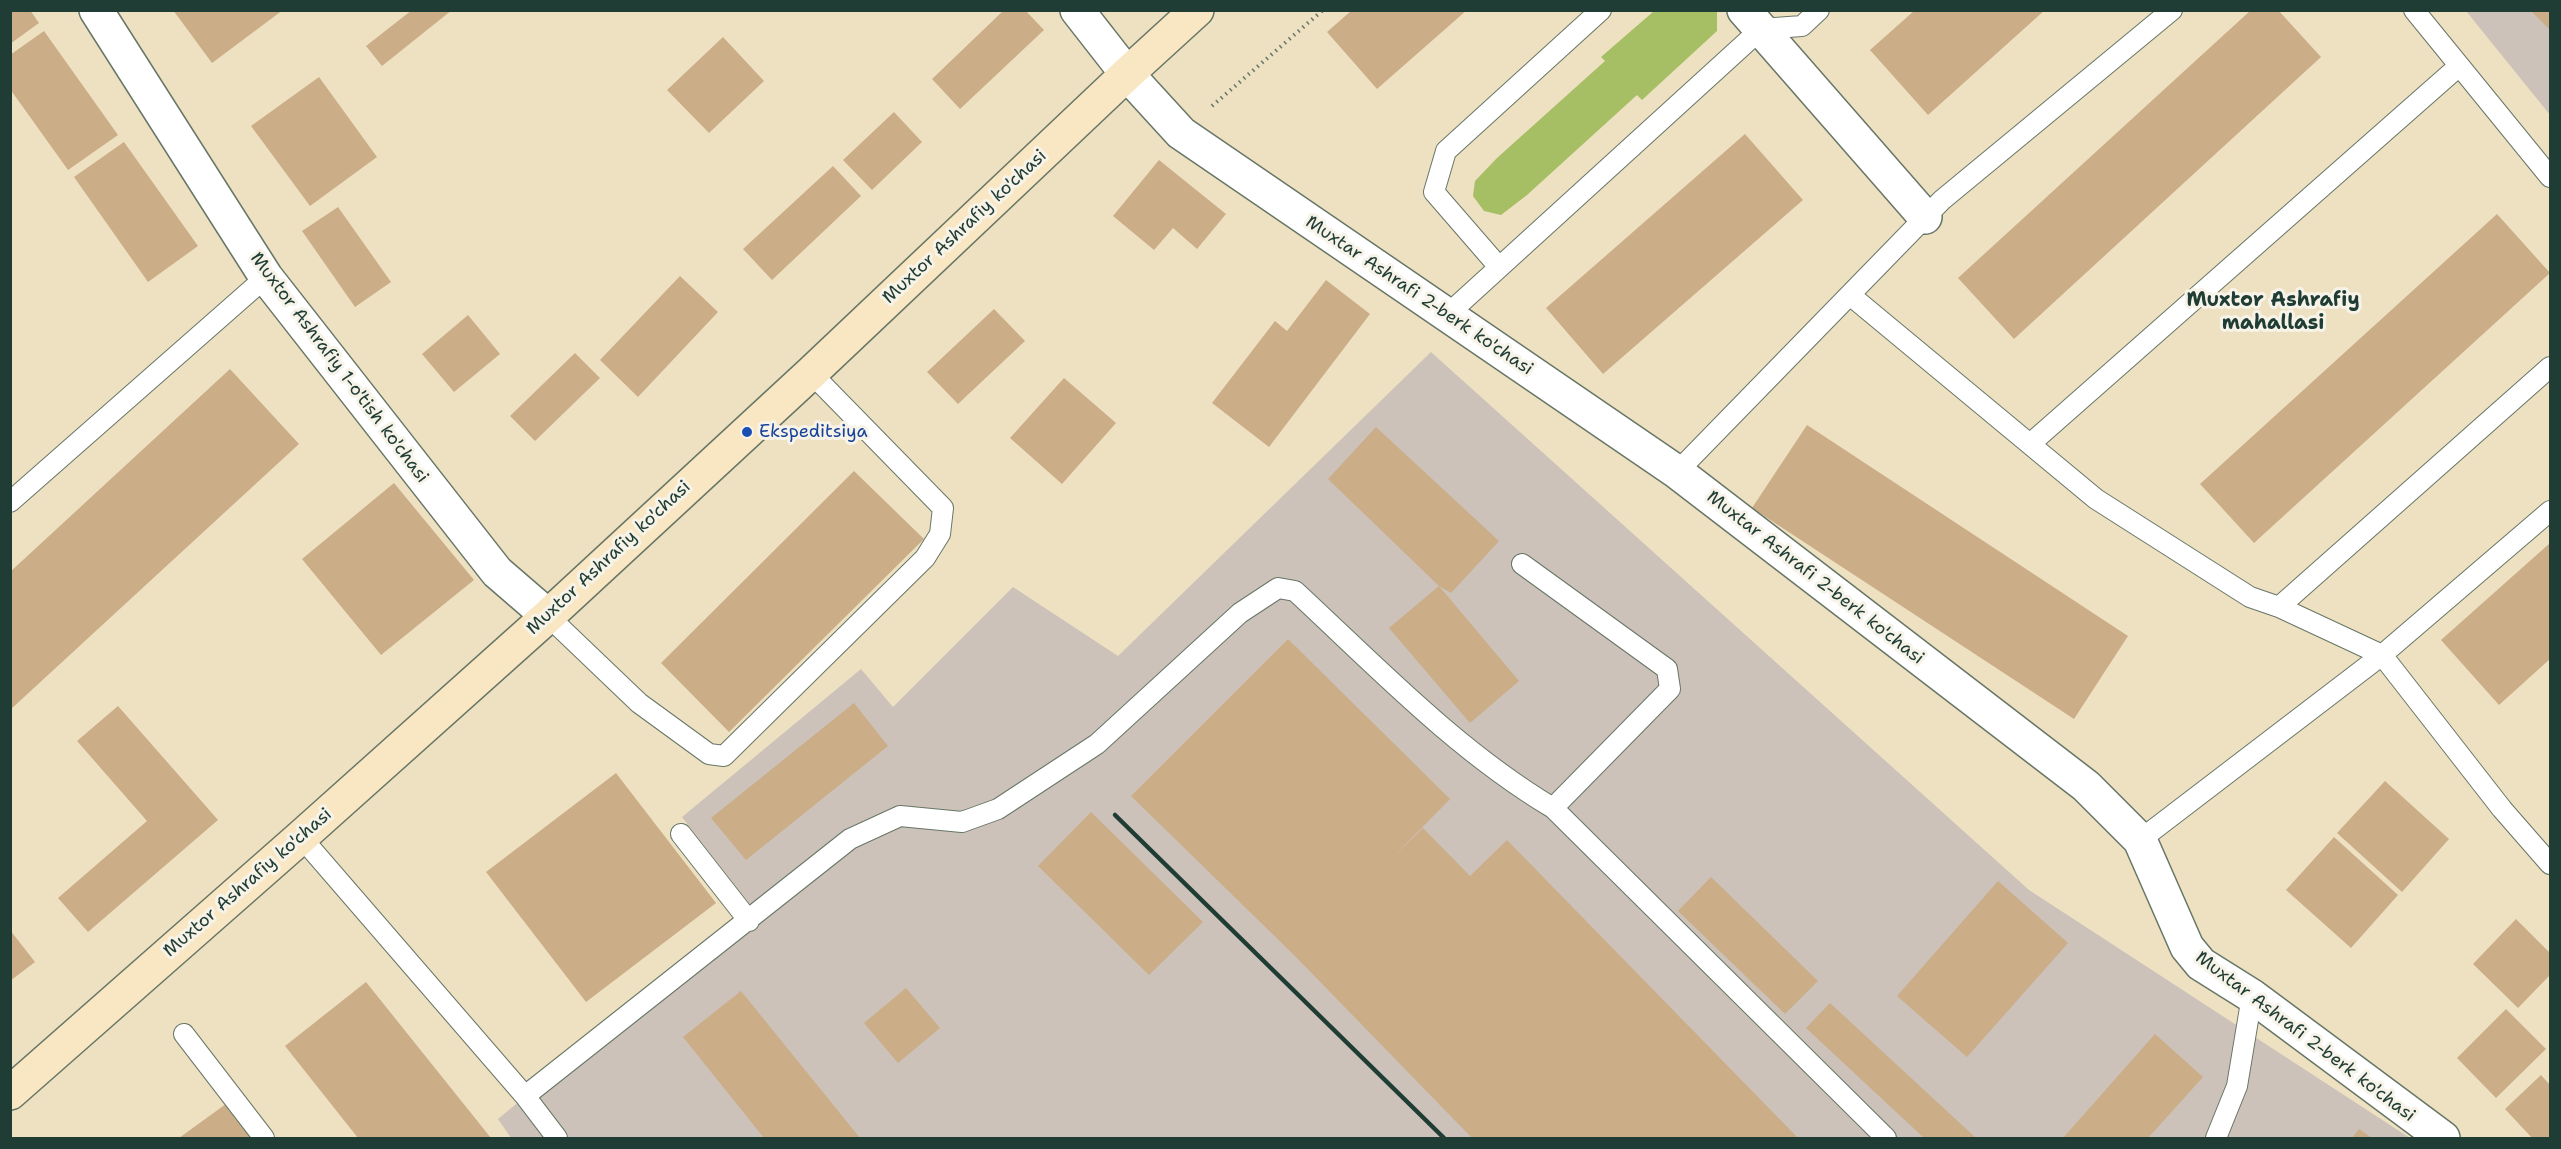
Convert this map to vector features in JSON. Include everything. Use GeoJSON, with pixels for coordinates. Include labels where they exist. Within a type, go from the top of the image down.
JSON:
{"type":"FeatureCollection","features":[{"type":"Feature","properties":{"kind":"main road","name":"Muxtor Ashrafiy ko'chasi"},"geometry":{"type":"LineString","coordinates":[[10,1093],[548,616],[811,373],[1197,10]]}},
{"type":"Feature","properties":{"kind":"street","name":"Muxtor Ashrafiy 1-o'tish ko'chasi"},"geometry":{"type":"LineString","coordinates":[[96,10],[266,277],[498,572],[548,616]]}},
{"type":"Feature","properties":{"kind":"street","name":"Muxtar Ashrafi 2-berk ko'chasi"},"geometry":{"type":"LineString","coordinates":[[1077,10],[1127,74],[1181,133],[1677,472],[2085,786],[2140,840],[2187,947],[2201,964],[2252,996],[2443,1138]]}},
{"type":"Feature","properties":{"kind":"street"},"geometry":{"type":"LineString","coordinates":[[1752,20],[1925,217]]}},
{"type":"Feature","properties":{"kind":"lane"},"geometry":{"type":"LineString","coordinates":[[1499,267],[1434,192],[1446,151],[1601,10]]}},
{"type":"Feature","properties":{"kind":"lane"},"geometry":{"type":"LineString","coordinates":[[1447,315],[1752,20],[1802,26],[1819,10]]}},
{"type":"Feature","properties":{"kind":"lane"},"geometry":{"type":"LineString","coordinates":[[1677,472],[1942,200],[2172,10]]}},
{"type":"Feature","properties":{"kind":"lane"},"geometry":{"type":"LineString","coordinates":[[2414,10],[2550,177]]}},
{"type":"Feature","properties":{"kind":"lane"},"geometry":{"type":"LineString","coordinates":[[2030,444],[2459,66]]}},
{"type":"Feature","properties":{"kind":"lane"},"geometry":{"type":"LineString","coordinates":[[10,502],[266,277]]}},
{"type":"Feature","properties":{"kind":"lane"},"geometry":{"type":"LineString","coordinates":[[1850,295],[2096,499],[2250,597],[2279,607],[2382,655],[2502,809],[2550,864]]}},
{"type":"Feature","properties":{"kind":"lane"},"geometry":{"type":"LineString","coordinates":[[2279,607],[2550,367]]}},
{"type":"Feature","properties":{"kind":"lane"},"geometry":{"type":"LineString","coordinates":[[548,616],[639,703],[709,754],[724,756],[925,558],[940,534],[943,508],[811,373]]}},
{"type":"Feature","properties":{"kind":"lane"},"geometry":{"type":"LineString","coordinates":[[2140,840],[2382,655],[2550,511]]}},
{"type":"Feature","properties":{"kind":"lane"},"geometry":{"type":"LineString","coordinates":[[1522,564],[1667,669],[1670,689],[1553,808]]}},
{"type":"Feature","properties":{"kind":"lane"},"geometry":{"type":"LineString","coordinates":[[525,1096],[750,921],[850,839],[900,816],[962,822],[998,809],[1096,744],[1240,613],[1278,588],[1295,591],[1460,743],[1512,783],[1553,808],[1886,1138]]}},
{"type":"Feature","properties":{"kind":"lane"},"geometry":{"type":"LineString","coordinates":[[681,834],[750,921]]}},
{"type":"Feature","properties":{"kind":"lane"},"geometry":{"type":"LineString","coordinates":[[301,837],[525,1096],[557,1138]]}},
{"type":"Feature","properties":{"kind":"lane"},"geometry":{"type":"LineString","coordinates":[[2216,1138],[2236,1086],[2252,996]]}},
{"type":"Feature","properties":{"kind":"lane"},"geometry":{"type":"LineString","coordinates":[[184,1034],[264,1138]]}},
{"type":"Feature","properties":{"kind":"path"},"geometry":{"type":"LineString","coordinates":[[1181,133],[1323,10]]}},
{"type":"Feature","properties":{"kind":"shaded area"},"geometry":{"type":"Polygon","coordinates":[[[2466,11],[2550,11],[2550,115],[2466,11]]]}},
{"type":"Feature","properties":{"kind":"shaded area"},"geometry":{"type":"Polygon","coordinates":[[[1431,352],[2029,890],[2410,1138],[511,1138],[498,1119],[753,908],[682,817],[861,669],[893,707],[1013,587],[1118,656],[1431,352]]]}},
{"type":"Feature","properties":{"kind":"green space"},"geometry":{"type":"Polygon","coordinates":[[[1654,11],[1717,11],[1717,31],[1642,100],[1637,95],[1527,195],[1501,215],[1484,211],[1473,196],[1475,181],[1497,158],[1605,61],[1601,57],[1654,11]]]}},
{"type":"Feature","properties":{"kind":"building"},"geometry":{"type":"Polygon","coordinates":[[[10,10],[30,10],[39,23],[10,44],[10,10]]]}},
{"type":"Feature","properties":{"kind":"building"},"geometry":{"type":"Polygon","coordinates":[[[173,10],[283,10],[212,63],[173,10]]]}},
{"type":"Feature","properties":{"kind":"building"},"geometry":{"type":"Polygon","coordinates":[[[412,10],[452,10],[382,66],[366,46],[412,10]]]}},
{"type":"Feature","properties":{"kind":"building"},"geometry":{"type":"Polygon","coordinates":[[[1004,10],[1025,10],[1044,30],[960,109],[932,79],[1004,10]]]}},
{"type":"Feature","properties":{"kind":"building"},"geometry":{"type":"Polygon","coordinates":[[[1352,10],[1467,10],[1377,89],[1327,32],[1352,10]]]}},
{"type":"Feature","properties":{"kind":"building"},"geometry":{"type":"Polygon","coordinates":[[[1915,10],[2045,10],[1928,115],[1870,50],[1915,10]]]}},
{"type":"Feature","properties":{"kind":"building"},"geometry":{"type":"Polygon","coordinates":[[[2251,10],[2278,10],[2321,57],[2014,339],[1958,278],[2251,10]]]}},
{"type":"Feature","properties":{"kind":"building"},"geometry":{"type":"Polygon","coordinates":[[[2530,10],[2550,10],[2550,30],[2530,10]]]}},
{"type":"Feature","properties":{"kind":"building"},"geometry":{"type":"Polygon","coordinates":[[[44,31],[118,135],[68,170],[10,89],[10,55],[44,31]]]}},
{"type":"Feature","properties":{"kind":"building"},"geometry":{"type":"Polygon","coordinates":[[[723,37],[764,81],[709,133],[667,90],[723,37]]]}},
{"type":"Feature","properties":{"kind":"building"},"geometry":{"type":"Polygon","coordinates":[[[319,77],[377,157],[310,206],[251,126],[319,77]]]}},
{"type":"Feature","properties":{"kind":"building"},"geometry":{"type":"Polygon","coordinates":[[[894,112],[922,142],[872,190],[843,160],[894,112]]]}},
{"type":"Feature","properties":{"kind":"building"},"geometry":{"type":"Polygon","coordinates":[[[1745,134],[1803,200],[1603,374],[1546,308],[1745,134]]]}},
{"type":"Feature","properties":{"kind":"building"},"geometry":{"type":"Polygon","coordinates":[[[124,142],[198,246],[148,282],[74,177],[124,142]]]}},
{"type":"Feature","properties":{"kind":"building"},"geometry":{"type":"Polygon","coordinates":[[[1159,160],[1226,214],[1197,249],[1173,228],[1154,250],[1113,216],[1159,160]]]}},
{"type":"Feature","properties":{"kind":"building"},"geometry":{"type":"Polygon","coordinates":[[[833,166],[861,196],[772,280],[743,249],[833,166]]]}},
{"type":"Feature","properties":{"kind":"building"},"geometry":{"type":"Polygon","coordinates":[[[338,207],[391,282],[355,307],[302,231],[338,207]]]}},
{"type":"Feature","properties":{"kind":"building"},"geometry":{"type":"Polygon","coordinates":[[[2497,214],[2550,273],[2254,543],[2200,484],[2497,214]]]}},
{"type":"Feature","properties":{"kind":"building"},"geometry":{"type":"Polygon","coordinates":[[[680,276],[718,312],[638,397],[600,360],[680,276]]]}},
{"type":"Feature","properties":{"kind":"building"},"geometry":{"type":"Polygon","coordinates":[[[1326,280],[1370,314],[1269,447],[1212,403],[1275,321],[1287,331],[1326,280]]]}},
{"type":"Feature","properties":{"kind":"building"},"geometry":{"type":"Polygon","coordinates":[[[994,309],[1025,341],[958,404],[927,372],[994,309]]]}},
{"type":"Feature","properties":{"kind":"building"},"geometry":{"type":"Polygon","coordinates":[[[468,315],[500,354],[454,392],[422,354],[468,315]]]}},
{"type":"Feature","properties":{"kind":"building"},"geometry":{"type":"Polygon","coordinates":[[[575,353],[600,378],[535,441],[510,416],[575,353]]]}},
{"type":"Feature","properties":{"kind":"building"},"geometry":{"type":"Polygon","coordinates":[[[230,369],[299,444],[10,710],[10,572],[230,369]]]}},
{"type":"Feature","properties":{"kind":"building"},"geometry":{"type":"Polygon","coordinates":[[[1064,378],[1116,423],[1062,484],[1010,438],[1064,378]]]}},
{"type":"Feature","properties":{"kind":"building"},"geometry":{"type":"Polygon","coordinates":[[[1807,425],[2128,636],[2074,719],[1752,508],[1807,425]]]}},
{"type":"Feature","properties":{"kind":"building"},"geometry":{"type":"Polygon","coordinates":[[[1376,427],[1499,541],[1451,593],[1439,586],[1328,479],[1376,427]]]}},
{"type":"Feature","properties":{"kind":"building"},"geometry":{"type":"Polygon","coordinates":[[[854,471],[924,539],[729,732],[661,663],[854,471]]]}},
{"type":"Feature","properties":{"kind":"building"},"geometry":{"type":"Polygon","coordinates":[[[394,483],[474,580],[381,655],[302,559],[394,483]]]}},
{"type":"Feature","properties":{"kind":"building"},"geometry":{"type":"Polygon","coordinates":[[[2550,543],[2550,659],[2499,705],[2441,640],[2550,543]]]}},
{"type":"Feature","properties":{"kind":"building"},"geometry":{"type":"Polygon","coordinates":[[[1439,586],[1519,681],[1470,723],[1389,628],[1439,586]]]}},
{"type":"Feature","properties":{"kind":"building"},"geometry":{"type":"Polygon","coordinates":[[[1288,639],[1450,799],[1393,857],[1423,828],[1470,876],[1507,840],[1798,1138],[1472,1138],[1294,955],[1131,796],[1288,639]]]}},
{"type":"Feature","properties":{"kind":"building"},"geometry":{"type":"Polygon","coordinates":[[[854,703],[888,746],[746,860],[711,818],[854,703]]]}},
{"type":"Feature","properties":{"kind":"building"},"geometry":{"type":"Polygon","coordinates":[[[118,706],[218,820],[88,932],[58,898],[147,821],[77,741],[118,706]]]}},
{"type":"Feature","properties":{"kind":"building"},"geometry":{"type":"Polygon","coordinates":[[[616,773],[716,903],[586,1002],[486,872],[616,773]]]}},
{"type":"Feature","properties":{"kind":"building"},"geometry":{"type":"Polygon","coordinates":[[[2385,781],[2449,839],[2402,892],[2337,833],[2385,781]]]}},
{"type":"Feature","properties":{"kind":"building"},"geometry":{"type":"Polygon","coordinates":[[[1091,812],[1203,922],[1149,975],[1038,866],[1091,812]]]}},
{"type":"Feature","properties":{"kind":"building"},"geometry":{"type":"Polygon","coordinates":[[[2334,837],[2398,895],[2351,948],[2286,890],[2334,837]]]}},
{"type":"Feature","properties":{"kind":"building"},"geometry":{"type":"Polygon","coordinates":[[[1711,877],[1818,981],[1785,1014],[1678,911],[1711,877]]]}},
{"type":"Feature","properties":{"kind":"building"},"geometry":{"type":"Polygon","coordinates":[[[1998,881],[2068,943],[1967,1057],[1897,996],[1998,881]]]}},
{"type":"Feature","properties":{"kind":"building"},"geometry":{"type":"Polygon","coordinates":[[[2516,919],[2550,953],[2550,975],[2518,1008],[2473,964],[2516,919]]]}},
{"type":"Feature","properties":{"kind":"building"},"geometry":{"type":"Polygon","coordinates":[[[10,930],[35,962],[10,981],[10,930]]]}},
{"type":"Feature","properties":{"kind":"building"},"geometry":{"type":"Polygon","coordinates":[[[366,982],[491,1138],[358,1138],[285,1046],[366,982]]]}},
{"type":"Feature","properties":{"kind":"building"},"geometry":{"type":"Polygon","coordinates":[[[906,988],[940,1028],[898,1063],[864,1023],[906,988]]]}},
{"type":"Feature","properties":{"kind":"building"},"geometry":{"type":"Polygon","coordinates":[[[741,991],[860,1138],[764,1138],[683,1037],[741,991]]]}},
{"type":"Feature","properties":{"kind":"building"},"geometry":{"type":"Polygon","coordinates":[[[1830,1003],[1976,1138],[1924,1138],[1806,1028],[1830,1003]]]}},
{"type":"Feature","properties":{"kind":"building"},"geometry":{"type":"Polygon","coordinates":[[[2506,1009],[2546,1049],[2496,1098],[2457,1058],[2506,1009]]]}},
{"type":"Feature","properties":{"kind":"building"},"geometry":{"type":"Polygon","coordinates":[[[2155,1034],[2203,1077],[2148,1138],[2063,1138],[2155,1034]]]}},
{"type":"Feature","properties":{"kind":"building"},"geometry":{"type":"Polygon","coordinates":[[[2541,1075],[2550,1085],[2550,1138],[2532,1138],[2505,1109],[2541,1075]]]}},
{"type":"Feature","properties":{"kind":"building"},"geometry":{"type":"Polygon","coordinates":[[[230,1101],[257,1138],[179,1138],[230,1101]]]}},
{"type":"Feature","properties":{"kind":"building"},"geometry":{"type":"Polygon","coordinates":[[[2359,1129],[2372,1138],[2352,1138],[2359,1129]]]}},
{"type":"Feature","properties":{"kind":"railway"},"geometry":{"type":"LineString","coordinates":[[1115,815],[1444,1138]]}},
{"type":"Feature","properties":{"kind":"place","name":"Ekspeditsiya"},"geometry":{"type":"Point","coordinates":[747,432]}},
{"type":"Feature","properties":{"kind":"district","name":"Muxtor Ashrafiy mahallasi"},"geometry":{"type":"Point","coordinates":[2273,312]}}]}
